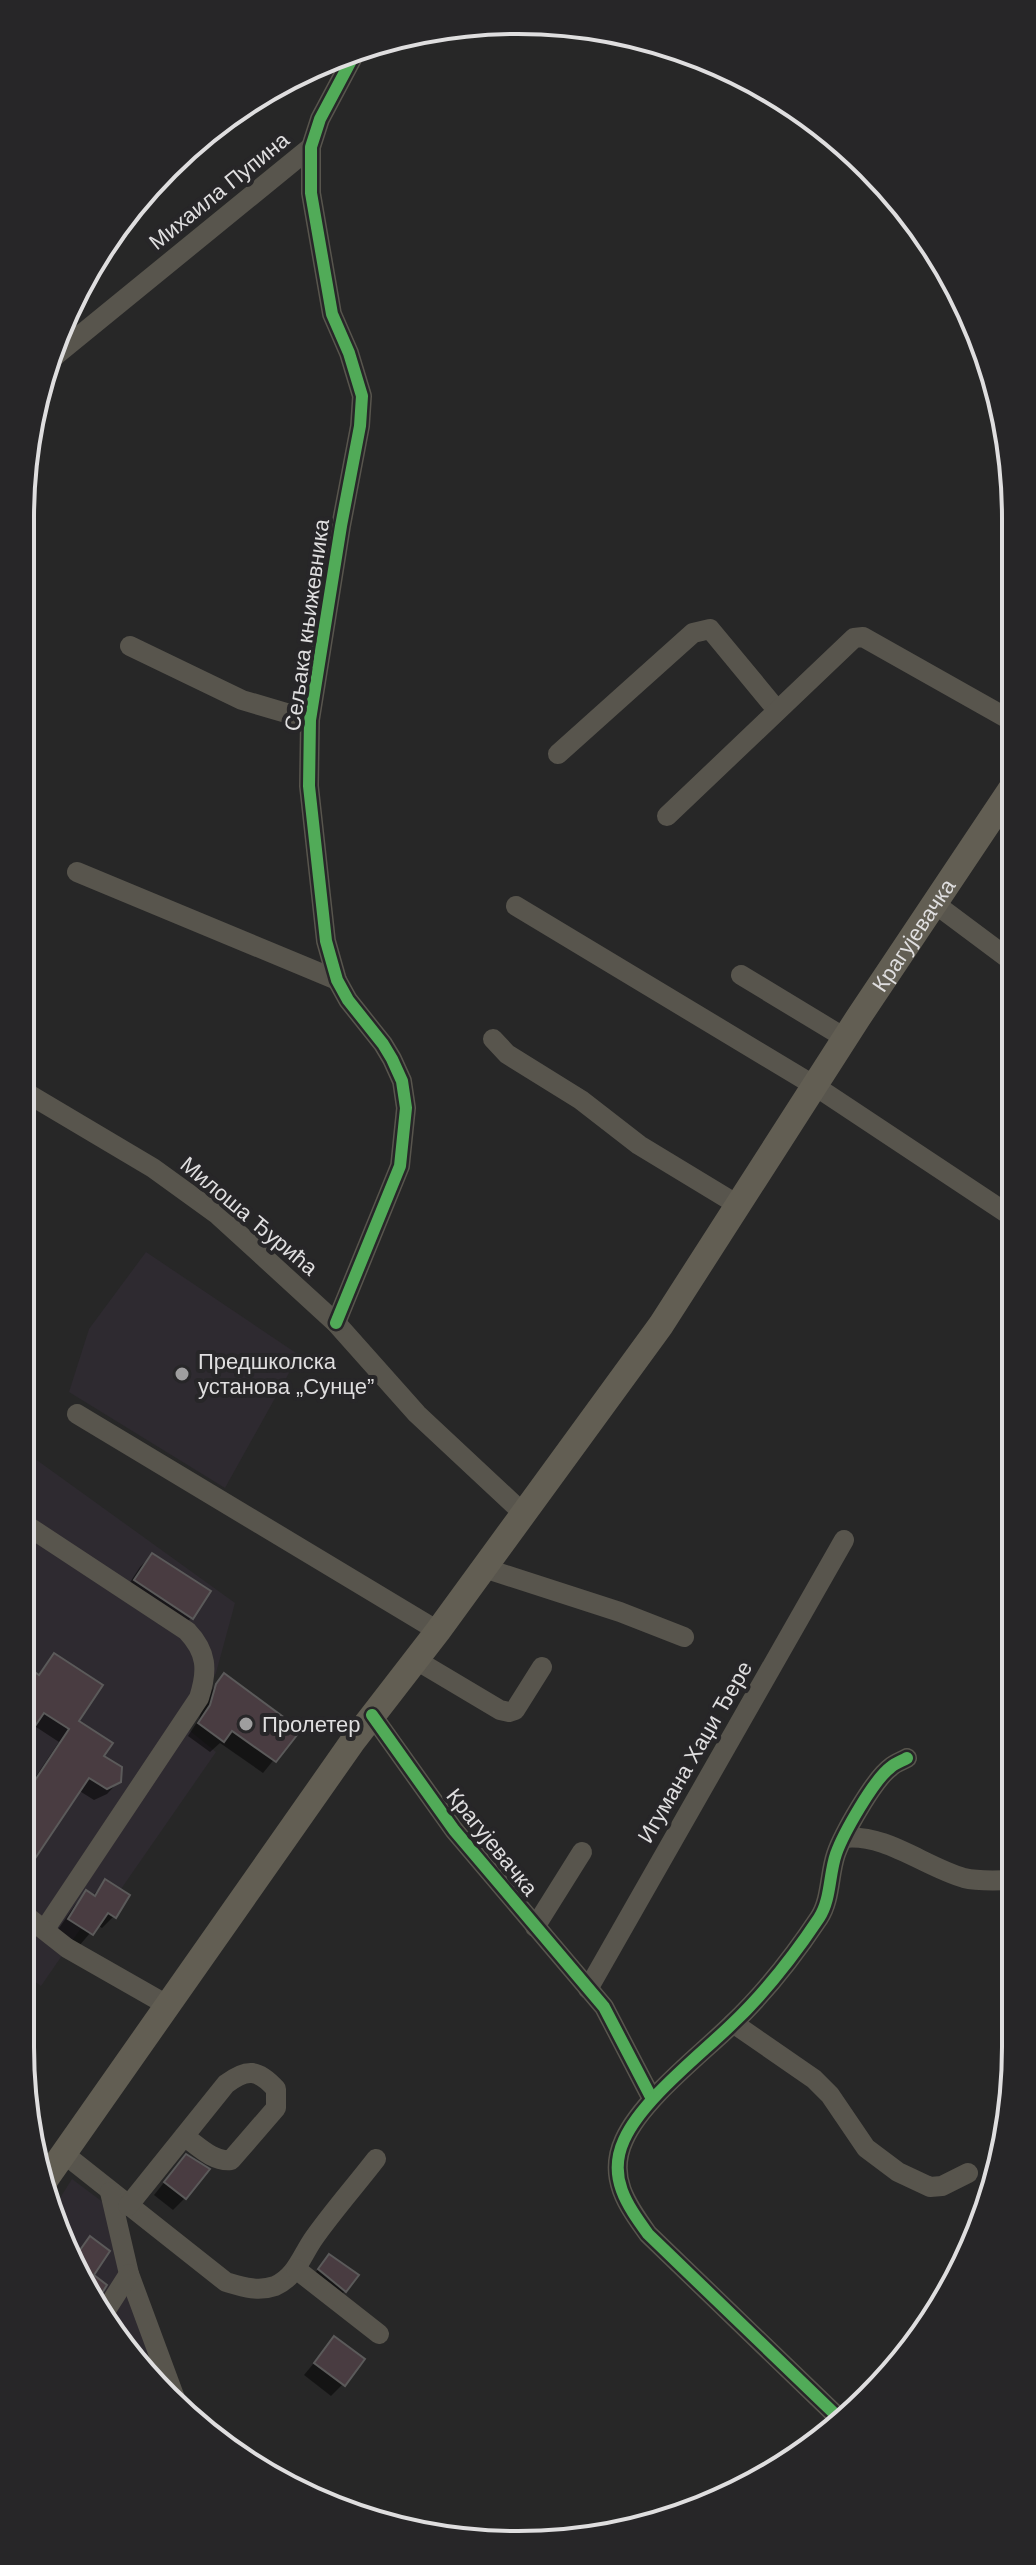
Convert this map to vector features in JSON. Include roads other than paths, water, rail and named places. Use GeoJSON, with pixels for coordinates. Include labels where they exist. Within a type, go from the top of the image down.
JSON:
{"type":"FeatureCollection","features":[{"type":"Feature","properties":{"kind":"main road","name":"Крагујевачка"},"geometry":{"type":"LineString","coordinates":[[50,2172],[372,1715],[438,1631],[661,1325],[845,1038],[1002,802]]}},
{"type":"Feature","properties":{"kind":"street"},"geometry":{"type":"LineString","coordinates":[[311,147],[320,119],[349,65]]}},
{"type":"Feature","properties":{"kind":"street","name":"Михаила Пупина"},"geometry":{"type":"LineString","coordinates":[[66,347],[311,147]]}},
{"type":"Feature","properties":{"kind":"street","name":"Сељака књижевника"},"geometry":{"type":"LineString","coordinates":[[311,147],[311,193],[332,314],[349,353],[362,396],[360,426],[310,720],[311,821],[326,941],[337,980],[392,1059],[402,1081],[406,1108],[400,1166],[336,1323]]}},
{"type":"Feature","properties":{"kind":"street"},"geometry":{"type":"LineString","coordinates":[[558,754],[693,633],[710,629],[777,710]]}},
{"type":"Feature","properties":{"kind":"street"},"geometry":{"type":"LineString","coordinates":[[667,816],[854,638],[863,637],[1002,715]]}},
{"type":"Feature","properties":{"kind":"street","name":"Сељака књижевника"},"geometry":{"type":"LineString","coordinates":[[130,646],[242,700],[310,720]]}},
{"type":"Feature","properties":{"kind":"street"},"geometry":{"type":"LineString","coordinates":[[77,872],[337,980]]}},
{"type":"Feature","properties":{"kind":"street"},"geometry":{"type":"LineString","coordinates":[[934,903],[1002,954]]}},
{"type":"Feature","properties":{"kind":"street"},"geometry":{"type":"LineString","coordinates":[[516,906],[815,1086],[1002,1210]]}},
{"type":"Feature","properties":{"kind":"street"},"geometry":{"type":"LineString","coordinates":[[741,975],[845,1038]]}},
{"type":"Feature","properties":{"kind":"street"},"geometry":{"type":"LineString","coordinates":[[493,1039],[507,1054],[581,1100],[639,1145],[738,1205]]}},
{"type":"Feature","properties":{"kind":"street","name":"Милоша Ђурића"},"geometry":{"type":"LineString","coordinates":[[34,1097],[153,1168],[218,1215],[336,1323],[417,1414],[524,1514]]}},
{"type":"Feature","properties":{"kind":"street"},"geometry":{"type":"LineString","coordinates":[[77,1414],[438,1631]]}},
{"type":"Feature","properties":{"kind":"street"},"geometry":{"type":"LineString","coordinates":[[34,1530],[187,1631],[204,1655],[206,1668],[199,1698],[45,1929]]}},
{"type":"Feature","properties":{"kind":"street","name":"Игумана Хаџи Ђере"},"geometry":{"type":"LineString","coordinates":[[588,1989],[844,1540]]}},
{"type":"Feature","properties":{"kind":"street"},"geometry":{"type":"LineString","coordinates":[[484,1568],[620,1612],[684,1637]]}},
{"type":"Feature","properties":{"kind":"street"},"geometry":{"type":"LineString","coordinates":[[416,1660],[500,1710],[509,1712],[515,1710],[542,1667]]}},
{"type":"Feature","properties":{"kind":"street","name":"Крагујевачка"},"geometry":{"type":"LineString","coordinates":[[372,1715],[454,1830],[604,2007],[652,2099]]}},
{"type":"Feature","properties":{"kind":"street"},"geometry":{"type":"LineString","coordinates":[[834,2413],[648,2234],[627,2206],[618,2185],[618,2164],[624,2140],[652,2099],[770,1986],[822,1913],[836,1853],[844,1838],[873,1786],[890,1767],[907,1758]]}},
{"type":"Feature","properties":{"kind":"street"},"geometry":{"type":"LineString","coordinates":[[844,1838],[871,1838],[937,1869],[968,1879],[1002,1880]]}},
{"type":"Feature","properties":{"kind":"street"},"geometry":{"type":"LineString","coordinates":[[535,1927],[582,1852]]}},
{"type":"Feature","properties":{"kind":"street"},"geometry":{"type":"LineString","coordinates":[[34,1921],[67,1948],[167,2005]]}},
{"type":"Feature","properties":{"kind":"street"},"geometry":{"type":"LineString","coordinates":[[733,2023],[814,2079],[830,2095],[866,2148],[898,2172],[930,2187],[942,2186],[968,2173]]}},
{"type":"Feature","properties":{"kind":"street"},"geometry":{"type":"LineString","coordinates":[[128,2206],[184,2136],[226,2084],[238,2075],[251,2072],[261,2075],[276,2089],[276,2108],[231,2160],[215,2158],[184,2136]]}},
{"type":"Feature","properties":{"kind":"street"},"geometry":{"type":"LineString","coordinates":[[63,2153],[226,2282],[250,2290],[274,2286],[296,2269],[314,2238],[376,2159]]}},
{"type":"Feature","properties":{"kind":"street"},"geometry":{"type":"LineString","coordinates":[[110,2192],[129,2274],[169,2381]]}},
{"type":"Feature","properties":{"kind":"street"},"geometry":{"type":"LineString","coordinates":[[296,2269],[379,2334]]}},
{"type":"Feature","properties":{"kind":"street"},"geometry":{"type":"LineString","coordinates":[[109,2305],[129,2274]]}},
{"type":"Feature","properties":{"kind":"place","name":"Предшколска установа „Сунце”"},"geometry":{"type":"Point","coordinates":[182,1374]}},
{"type":"Feature","properties":{"kind":"place","name":"Пролетер"},"geometry":{"type":"Point","coordinates":[246,1724]}}]}
